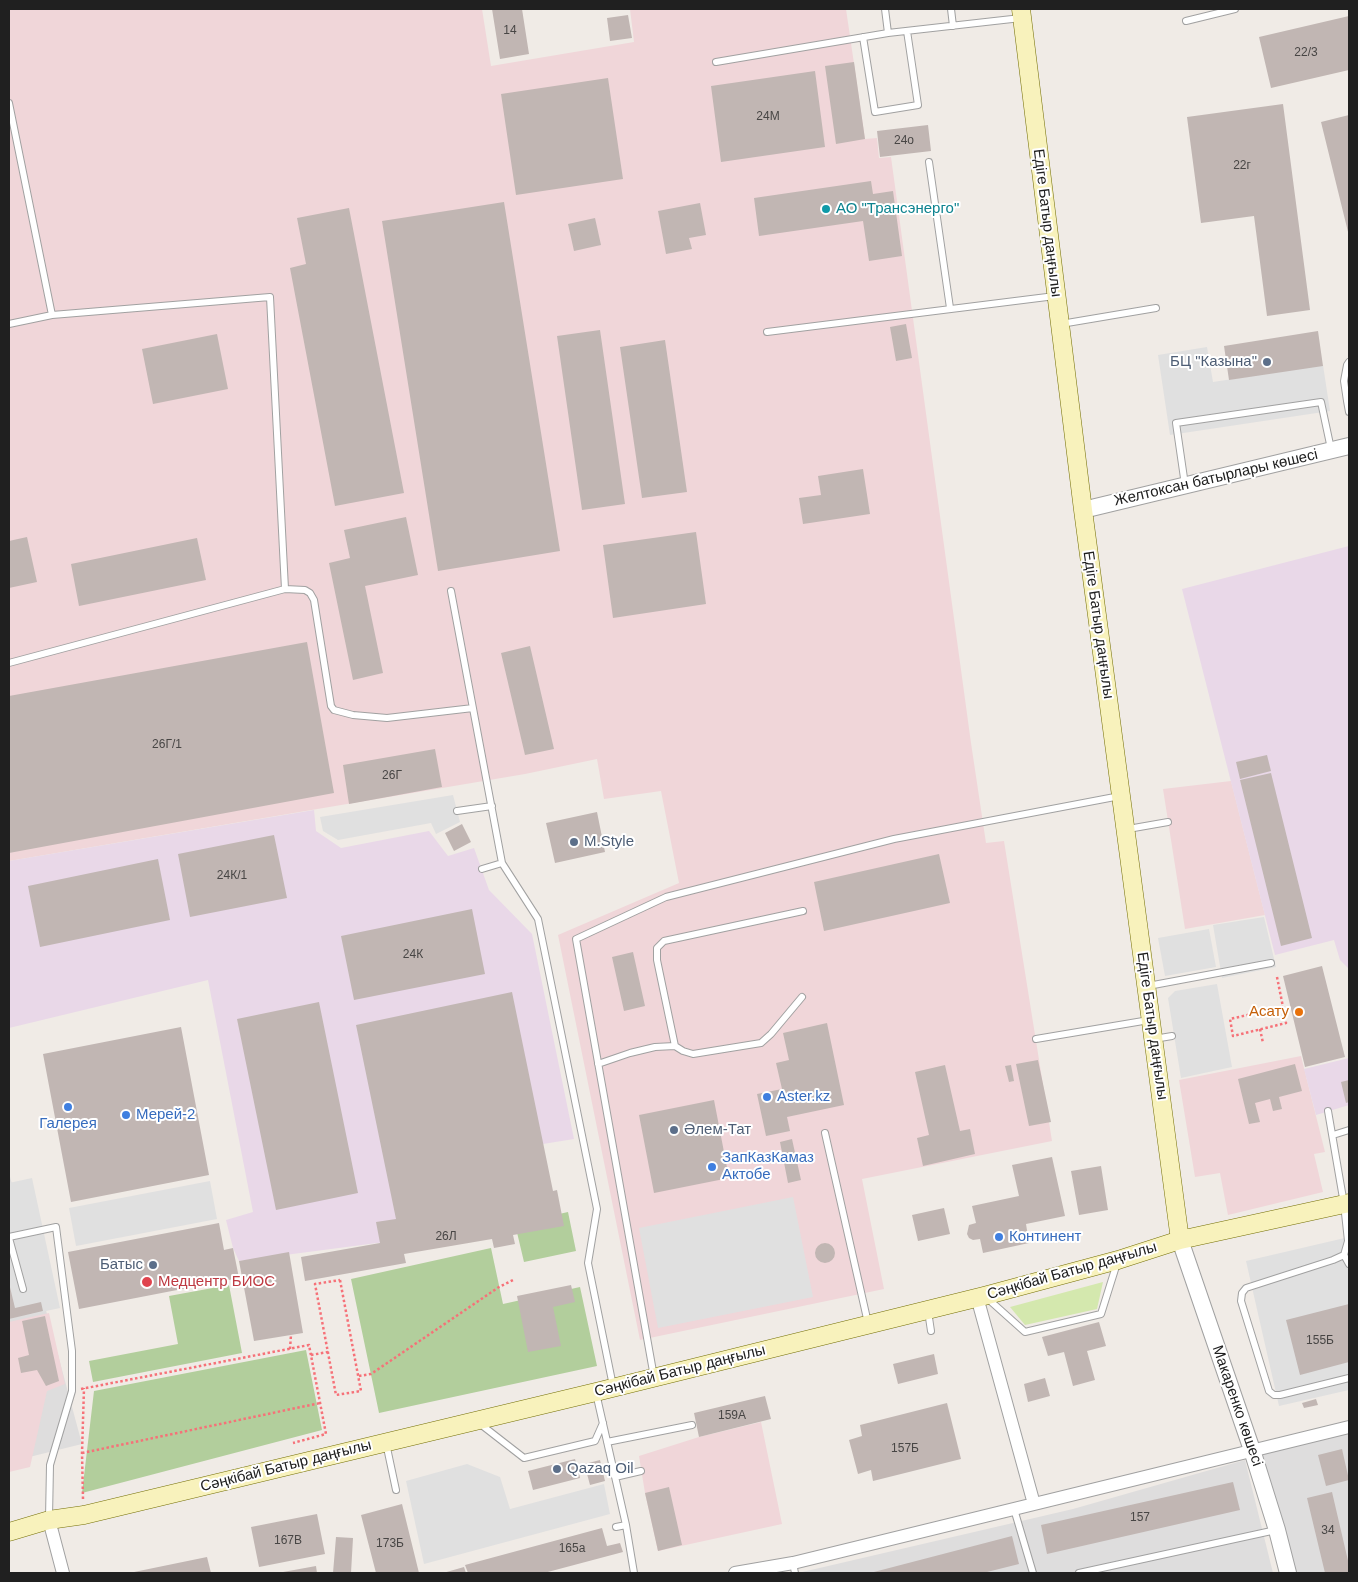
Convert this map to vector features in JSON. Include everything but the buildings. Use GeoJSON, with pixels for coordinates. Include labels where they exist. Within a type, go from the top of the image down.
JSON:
{"type":"FeatureCollection","features":[{"type":"Feature","properties":{"kind":"main road","name":"Едіге Батыр даңғылы"},"geometry":{"type":"LineString","coordinates":[[1021,14],[1083,510],[1180,1240]]}},
{"type":"Feature","properties":{"kind":"main road","name":"Сәңкібай Батыр даңғылы"},"geometry":{"type":"LineString","coordinates":[[9,1532],[49,1520],[84,1515],[596,1392],[980,1297],[1118,1260],[1180,1240],[1347,1204]]}},
{"type":"Feature","properties":{"kind":"street","name":"Желтоксан батырлары көшесі"},"geometry":{"type":"LineString","coordinates":[[1083,510],[1349,446]]}},
{"type":"Feature","properties":{"kind":"street","name":"Макаренко көшесі"},"geometry":{"type":"LineString","coordinates":[[1180,1240],[1252,1450],[1277,1530],[1288,1573]]}},
{"type":"Feature","properties":{"kind":"street"},"geometry":{"type":"LineString","coordinates":[[980,1297],[1034,1504]]}},
{"type":"Feature","properties":{"kind":"street"},"geometry":{"type":"LineString","coordinates":[[736,1573],[794,1568],[1014,1509],[1349,1427]]}},
{"type":"Feature","properties":{"kind":"street"},"geometry":{"type":"LineString","coordinates":[[49,1520],[63,1573]]}},
{"type":"Feature","properties":{"kind":"lane"},"geometry":{"type":"LineString","coordinates":[[885,9],[888,33]]}},
{"type":"Feature","properties":{"kind":"lane"},"geometry":{"type":"LineString","coordinates":[[951,9],[953,26]]}},
{"type":"Feature","properties":{"kind":"lane"},"geometry":{"type":"LineString","coordinates":[[1186,21],[1235,9]]}},
{"type":"Feature","properties":{"kind":"lane"},"geometry":{"type":"LineString","coordinates":[[716,62],[888,33],[953,26],[1021,14]]}},
{"type":"Feature","properties":{"kind":"lane"},"geometry":{"type":"LineString","coordinates":[[863,37],[875,112],[918,105],[907,31]]}},
{"type":"Feature","properties":{"kind":"lane"},"geometry":{"type":"LineString","coordinates":[[9,103],[52,315]]}},
{"type":"Feature","properties":{"kind":"lane"},"geometry":{"type":"LineString","coordinates":[[929,162],[950,308]]}},
{"type":"Feature","properties":{"kind":"lane"},"geometry":{"type":"LineString","coordinates":[[767,332],[1056,295]]}},
{"type":"Feature","properties":{"kind":"lane"},"geometry":{"type":"LineString","coordinates":[[9,324],[52,315],[270,297],[285,589]]}},
{"type":"Feature","properties":{"kind":"lane"},"geometry":{"type":"LineString","coordinates":[[1060,325],[1156,308]]}},
{"type":"Feature","properties":{"kind":"lane"},"geometry":{"type":"LineString","coordinates":[[1349,362],[1344,381],[1349,412]]}},
{"type":"Feature","properties":{"kind":"lane"},"geometry":{"type":"LineString","coordinates":[[1185,486],[1176,423],[1321,402],[1331,450]]}},
{"type":"Feature","properties":{"kind":"lane"},"geometry":{"type":"LineString","coordinates":[[9,663],[285,589],[305,590],[310,593],[314,600],[331,706],[334,710],[353,715],[387,718],[473,708]]}},
{"type":"Feature","properties":{"kind":"lane"},"geometry":{"type":"LineString","coordinates":[[451,591],[502,863],[538,919],[597,1208],[588,1263],[614,1387]]}},
{"type":"Feature","properties":{"kind":"lane"},"geometry":{"type":"LineString","coordinates":[[654,1377],[576,938],[666,897],[894,839],[1121,796]]}},
{"type":"Feature","properties":{"kind":"lane"},"geometry":{"type":"LineString","coordinates":[[457,811],[492,806]]}},
{"type":"Feature","properties":{"kind":"lane"},"geometry":{"type":"LineString","coordinates":[[1126,829],[1168,822]]}},
{"type":"Feature","properties":{"kind":"lane"},"geometry":{"type":"LineString","coordinates":[[482,869],[502,863]]}},
{"type":"Feature","properties":{"kind":"lane"},"geometry":{"type":"LineString","coordinates":[[675,1046],[658,960],[658,948],[664,941],[803,911]]}},
{"type":"Feature","properties":{"kind":"lane"},"geometry":{"type":"LineString","coordinates":[[1146,987],[1271,963]]}},
{"type":"Feature","properties":{"kind":"lane"},"geometry":{"type":"LineString","coordinates":[[598,1064],[655,1047],[675,1046],[693,1054],[761,1043],[772,1034],[802,997]]}},
{"type":"Feature","properties":{"kind":"lane"},"geometry":{"type":"LineString","coordinates":[[1036,1039],[1151,1020]]}},
{"type":"Feature","properties":{"kind":"lane"},"geometry":{"type":"LineString","coordinates":[[1153,1039],[1172,1036]]}},
{"type":"Feature","properties":{"kind":"lane"},"geometry":{"type":"LineString","coordinates":[[1328,1111],[1347,1204],[1348,1241],[1344,1255],[1349,1264]]}},
{"type":"Feature","properties":{"kind":"lane"},"geometry":{"type":"LineString","coordinates":[[1333,1134],[1349,1130]]}},
{"type":"Feature","properties":{"kind":"lane"},"geometry":{"type":"LineString","coordinates":[[825,1133],[868,1324]]}},
{"type":"Feature","properties":{"kind":"lane"},"geometry":{"type":"LineString","coordinates":[[23,1289],[9,1238],[56,1227],[72,1351],[72,1391],[50,1465],[49,1520]]}},
{"type":"Feature","properties":{"kind":"lane"},"geometry":{"type":"LineString","coordinates":[[1344,1255],[1246,1288],[1242,1293],[1241,1301],[1269,1391],[1274,1395],[1349,1378]]}},
{"type":"Feature","properties":{"kind":"lane"},"geometry":{"type":"LineString","coordinates":[[980,1297],[1025,1332],[1101,1314],[1118,1260]]}},
{"type":"Feature","properties":{"kind":"lane"},"geometry":{"type":"LineString","coordinates":[[927,1310],[932,1331]]}},
{"type":"Feature","properties":{"kind":"lane"},"geometry":{"type":"LineString","coordinates":[[596,1392],[626,1525],[634,1573]]}},
{"type":"Feature","properties":{"kind":"lane"},"geometry":{"type":"LineString","coordinates":[[476,1420],[524,1458],[594,1441],[603,1423]]}},
{"type":"Feature","properties":{"kind":"lane"},"geometry":{"type":"LineString","coordinates":[[607,1442],[692,1425]]}},
{"type":"Feature","properties":{"kind":"lane"},"geometry":{"type":"LineString","coordinates":[[386,1442],[396,1490]]}},
{"type":"Feature","properties":{"kind":"lane"},"geometry":{"type":"LineString","coordinates":[[615,1477],[641,1471]]}},
{"type":"Feature","properties":{"kind":"lane"},"geometry":{"type":"LineString","coordinates":[[1014,1509],[1033,1573]]}},
{"type":"Feature","properties":{"kind":"lane"},"geometry":{"type":"LineString","coordinates":[[616,1527],[626,1525]]}},
{"type":"Feature","properties":{"kind":"lane"},"geometry":{"type":"LineString","coordinates":[[1079,1573],[1277,1530]]}},
{"type":"Feature","properties":{"kind":"path"},"geometry":{"type":"LineString","coordinates":[[1277,977],[1283,1007],[1286,1024],[1233,1036],[1230,1019],[1283,1007]]}},
{"type":"Feature","properties":{"kind":"path"},"geometry":{"type":"LineString","coordinates":[[1260,1029],[1263,1043]]}},
{"type":"Feature","properties":{"kind":"path"},"geometry":{"type":"LineString","coordinates":[[340,1280],[361,1390],[336,1396],[328,1352],[315,1284],[340,1280]]}},
{"type":"Feature","properties":{"kind":"path"},"geometry":{"type":"LineString","coordinates":[[359,1376],[371,1374],[499,1287],[513,1280]]}},
{"type":"Feature","properties":{"kind":"path"},"geometry":{"type":"LineString","coordinates":[[290,1349],[291,1335]]}},
{"type":"Feature","properties":{"kind":"path"},"geometry":{"type":"LineString","coordinates":[[72,1391],[309,1346],[326,1434],[293,1442]]}},
{"type":"Feature","properties":{"kind":"path"},"geometry":{"type":"LineString","coordinates":[[311,1355],[328,1352]]}},
{"type":"Feature","properties":{"kind":"path"},"geometry":{"type":"LineString","coordinates":[[84,1388],[82,1453],[84,1515]]}},
{"type":"Feature","properties":{"kind":"path"},"geometry":{"type":"LineString","coordinates":[[82,1453],[320,1403]]}},
{"type":"Feature","properties":{"kind":"shaded area"},"geometry":{"type":"Polygon","coordinates":[[[9,9],[482,9],[491,66],[634,42],[630,9],[846,9],[865,139],[877,138],[879,158],[891,157],[986,843],[1004,841],[1052,1141],[862,1179],[884,1289],[640,1340],[558,935],[679,883],[661,791],[604,799],[597,759],[525,774],[9,861],[9,9]]]}},
{"type":"Feature","properties":{"kind":"shaded area"},"geometry":{"type":"Polygon","coordinates":[[[1207,347],[1213,382],[1323,365],[1330,411],[1170,435],[1158,355],[1207,347]]]}},
{"type":"Feature","properties":{"kind":"shaded area"},"geometry":{"type":"Polygon","coordinates":[[[1349,546],[1349,969],[1340,960],[1334,940],[1275,955],[1182,589],[1349,546]]]}},
{"type":"Feature","properties":{"kind":"shaded area"},"geometry":{"type":"Polygon","coordinates":[[[1231,781],[1265,915],[1185,929],[1163,789],[1231,781]]]}},
{"type":"Feature","properties":{"kind":"shaded area"},"geometry":{"type":"Polygon","coordinates":[[[453,795],[460,822],[436,834],[431,823],[338,840],[323,831],[320,817],[453,795]]]}},
{"type":"Feature","properties":{"kind":"shaded area"},"geometry":{"type":"Polygon","coordinates":[[[314,810],[316,831],[341,848],[429,831],[448,856],[474,848],[489,890],[532,934],[574,1139],[543,1144],[400,1240],[239,1261],[233,1248],[226,1220],[253,1212],[208,980],[9,1028],[9,861],[314,810]]]}},
{"type":"Feature","properties":{"kind":"shaded area"},"geometry":{"type":"Polygon","coordinates":[[[1264,917],[1276,967],[1222,978],[1213,925],[1264,917]]]}},
{"type":"Feature","properties":{"kind":"shaded area"},"geometry":{"type":"Polygon","coordinates":[[[1209,929],[1216,967],[1165,976],[1158,938],[1209,929]]]}},
{"type":"Feature","properties":{"kind":"shaded area"},"geometry":{"type":"Polygon","coordinates":[[[1217,984],[1232,1067],[1181,1078],[1168,998],[1175,991],[1217,984]]]}},
{"type":"Feature","properties":{"kind":"shaded area"},"geometry":{"type":"Polygon","coordinates":[[[1301,1056],[1325,1152],[1314,1154],[1323,1192],[1228,1215],[1220,1173],[1195,1177],[1179,1080],[1301,1056]]]}},
{"type":"Feature","properties":{"kind":"shaded area"},"geometry":{"type":"Polygon","coordinates":[[[1349,1058],[1349,1105],[1316,1115],[1304,1069],[1349,1058]]]}},
{"type":"Feature","properties":{"kind":"shaded area"},"geometry":{"type":"Polygon","coordinates":[[[9,1173],[82,1444],[9,1462],[9,1173]]]}},
{"type":"Feature","properties":{"kind":"shaded area"},"geometry":{"type":"Polygon","coordinates":[[[32,1178],[60,1308],[9,1319],[9,1183],[32,1178]]]}},
{"type":"Feature","properties":{"kind":"shaded area"},"geometry":{"type":"Polygon","coordinates":[[[210,1181],[217,1219],[76,1246],[69,1208],[210,1181]]]}},
{"type":"Feature","properties":{"kind":"shaded area"},"geometry":{"type":"Polygon","coordinates":[[[793,1197],[813,1297],[658,1328],[639,1228],[793,1197]]]}},
{"type":"Feature","properties":{"kind":"shaded area"},"geometry":{"type":"Polygon","coordinates":[[[1349,1237],[1349,1390],[1279,1406],[1246,1261],[1349,1237]]]}},
{"type":"Feature","properties":{"kind":"shaded area"},"geometry":{"type":"Polygon","coordinates":[[[49,1313],[65,1384],[47,1391],[30,1467],[9,1472],[9,1322],[49,1313]]]}},
{"type":"Feature","properties":{"kind":"shaded area"},"geometry":{"type":"Polygon","coordinates":[[[761,1422],[782,1524],[658,1551],[639,1456],[699,1437],[761,1422]]]}},
{"type":"Feature","properties":{"kind":"shaded area"},"geometry":{"type":"Polygon","coordinates":[[[1349,1427],[1349,1573],[1288,1573],[1252,1450],[1349,1427]]]}},
{"type":"Feature","properties":{"kind":"shaded area"},"geometry":{"type":"Polygon","coordinates":[[[1245,1460],[1273,1573],[798,1573],[1073,1509],[1245,1460]]]}},
{"type":"Feature","properties":{"kind":"shaded area"},"geometry":{"type":"Polygon","coordinates":[[[467,1464],[500,1477],[510,1509],[604,1484],[610,1514],[424,1564],[406,1481],[467,1464]]]}},
{"type":"Feature","properties":{"kind":"green space"},"geometry":{"type":"Polygon","coordinates":[[[568,1212],[576,1251],[524,1262],[515,1224],[568,1212]]]}},
{"type":"Feature","properties":{"kind":"green space"},"geometry":{"type":"Polygon","coordinates":[[[491,1248],[503,1304],[580,1287],[597,1366],[379,1413],[351,1279],[491,1248]]]}},
{"type":"Feature","properties":{"kind":"green space"},"geometry":{"type":"Polygon","coordinates":[[[1103,1282],[1097,1309],[1025,1325],[1010,1307],[1103,1282]]]}},
{"type":"Feature","properties":{"kind":"green space"},"geometry":{"type":"Polygon","coordinates":[[[229,1285],[242,1353],[93,1382],[89,1361],[178,1344],[169,1296],[229,1285]]]}},
{"type":"Feature","properties":{"kind":"green space"},"geometry":{"type":"Polygon","coordinates":[[[306,1350],[322,1430],[82,1493],[94,1391],[306,1350]]]}},
{"type":"Feature","properties":{"kind":"place","name":"АО \"Трансэнерго\""},"geometry":{"type":"Point","coordinates":[826,209]}},
{"type":"Feature","properties":{"kind":"place","name":"БЦ \"Казына\""},"geometry":{"type":"Point","coordinates":[1267,362]}},
{"type":"Feature","properties":{"kind":"place","name":"M.Style"},"geometry":{"type":"Point","coordinates":[574,842]}},
{"type":"Feature","properties":{"kind":"place","name":"Асату"},"geometry":{"type":"Point","coordinates":[1299,1012]}},
{"type":"Feature","properties":{"kind":"place","name":"Aster.kz"},"geometry":{"type":"Point","coordinates":[767,1097]}},
{"type":"Feature","properties":{"kind":"place","name":"Галерея"},"geometry":{"type":"Point","coordinates":[68,1107]}},
{"type":"Feature","properties":{"kind":"place","name":"Мерей-2"},"geometry":{"type":"Point","coordinates":[126,1115]}},
{"type":"Feature","properties":{"kind":"place","name":"Әлем-Тат"},"geometry":{"type":"Point","coordinates":[674,1130]}},
{"type":"Feature","properties":{"kind":"place","name":"ЗапКазКамаз Актобе"},"geometry":{"type":"Point","coordinates":[712,1167]}},
{"type":"Feature","properties":{"kind":"place","name":"Континент"},"geometry":{"type":"Point","coordinates":[999,1237]}},
{"type":"Feature","properties":{"kind":"place","name":"Батыс"},"geometry":{"type":"Point","coordinates":[153,1265]}},
{"type":"Feature","properties":{"kind":"place","name":"Медцентр БИОС"},"geometry":{"type":"Point","coordinates":[147,1282]}},
{"type":"Feature","properties":{"kind":"place","name":"Qazaq Oil"},"geometry":{"type":"Point","coordinates":[557,1469]}}]}
